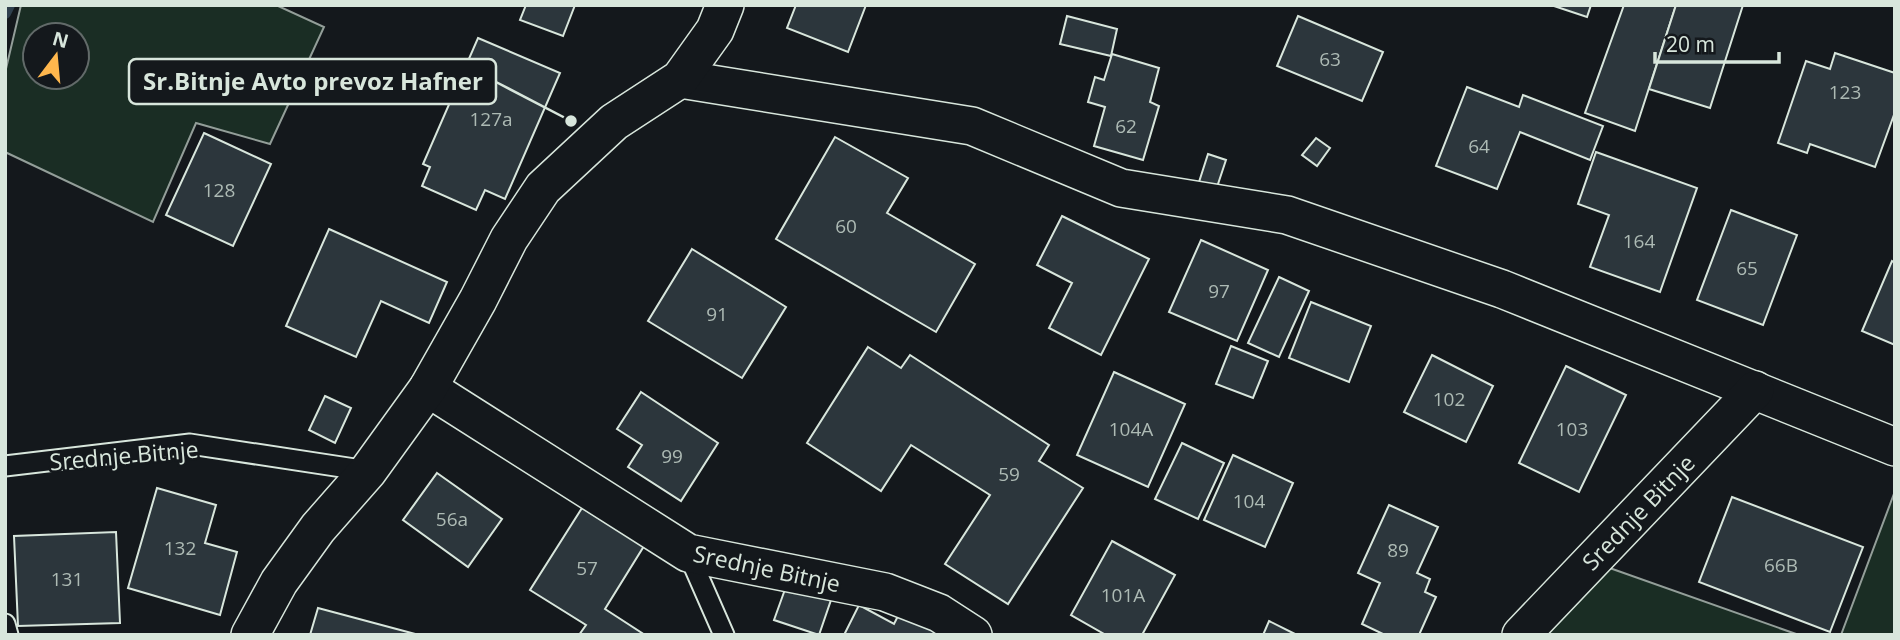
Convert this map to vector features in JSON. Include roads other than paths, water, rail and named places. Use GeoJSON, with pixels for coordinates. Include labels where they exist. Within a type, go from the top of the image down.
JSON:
{"type":"FeatureCollection","features":[{"type":"Feature","properties":{"kind":"street"},"geometry":{"type":"LineString","coordinates":[[250,635],[287,571],[318,528],[368,471],[428,388],[509,239],[543,188],[614,122],[680,79],[715,30],[724,5]]}},
{"type":"Feature","properties":{"kind":"street"},"geometry":{"type":"LineString","coordinates":[[680,79],[972,126],[1121,188],[1287,215],[1503,289],[1895,447]]}},
{"type":"Feature","properties":{"kind":"street","name":"Srednje Bitnje"},"geometry":{"type":"LineString","coordinates":[[428,388],[688,554],[885,592],[939,613],[973,635]]}},
{"type":"Feature","properties":{"kind":"street","name":"Srednje Bitnje"},"geometry":{"type":"LineString","coordinates":[[1521,635],[1755,390]]}},
{"type":"Feature","properties":{"kind":"lane","name":"Srednje Bitnje"},"geometry":{"type":"LineString","coordinates":[[5,466],[190,444],[368,471]]}},
{"type":"Feature","properties":{"kind":"lane"},"geometry":{"type":"LineString","coordinates":[[688,554],[724,635]]}},
{"type":"Feature","properties":{"kind":"lane"},"geometry":{"type":"LineString","coordinates":[[5,624],[8,635]]}},
{"type":"Feature","properties":{"kind":"waterway"},"geometry":{"type":"LineString","coordinates":[[5,13],[9,5]]}},
{"type":"Feature","properties":{"kind":"place","name":"Sr.Bitnje Avto prevoz Hafner"},"geometry":{"type":"Point","coordinates":[571,121]}}]}
